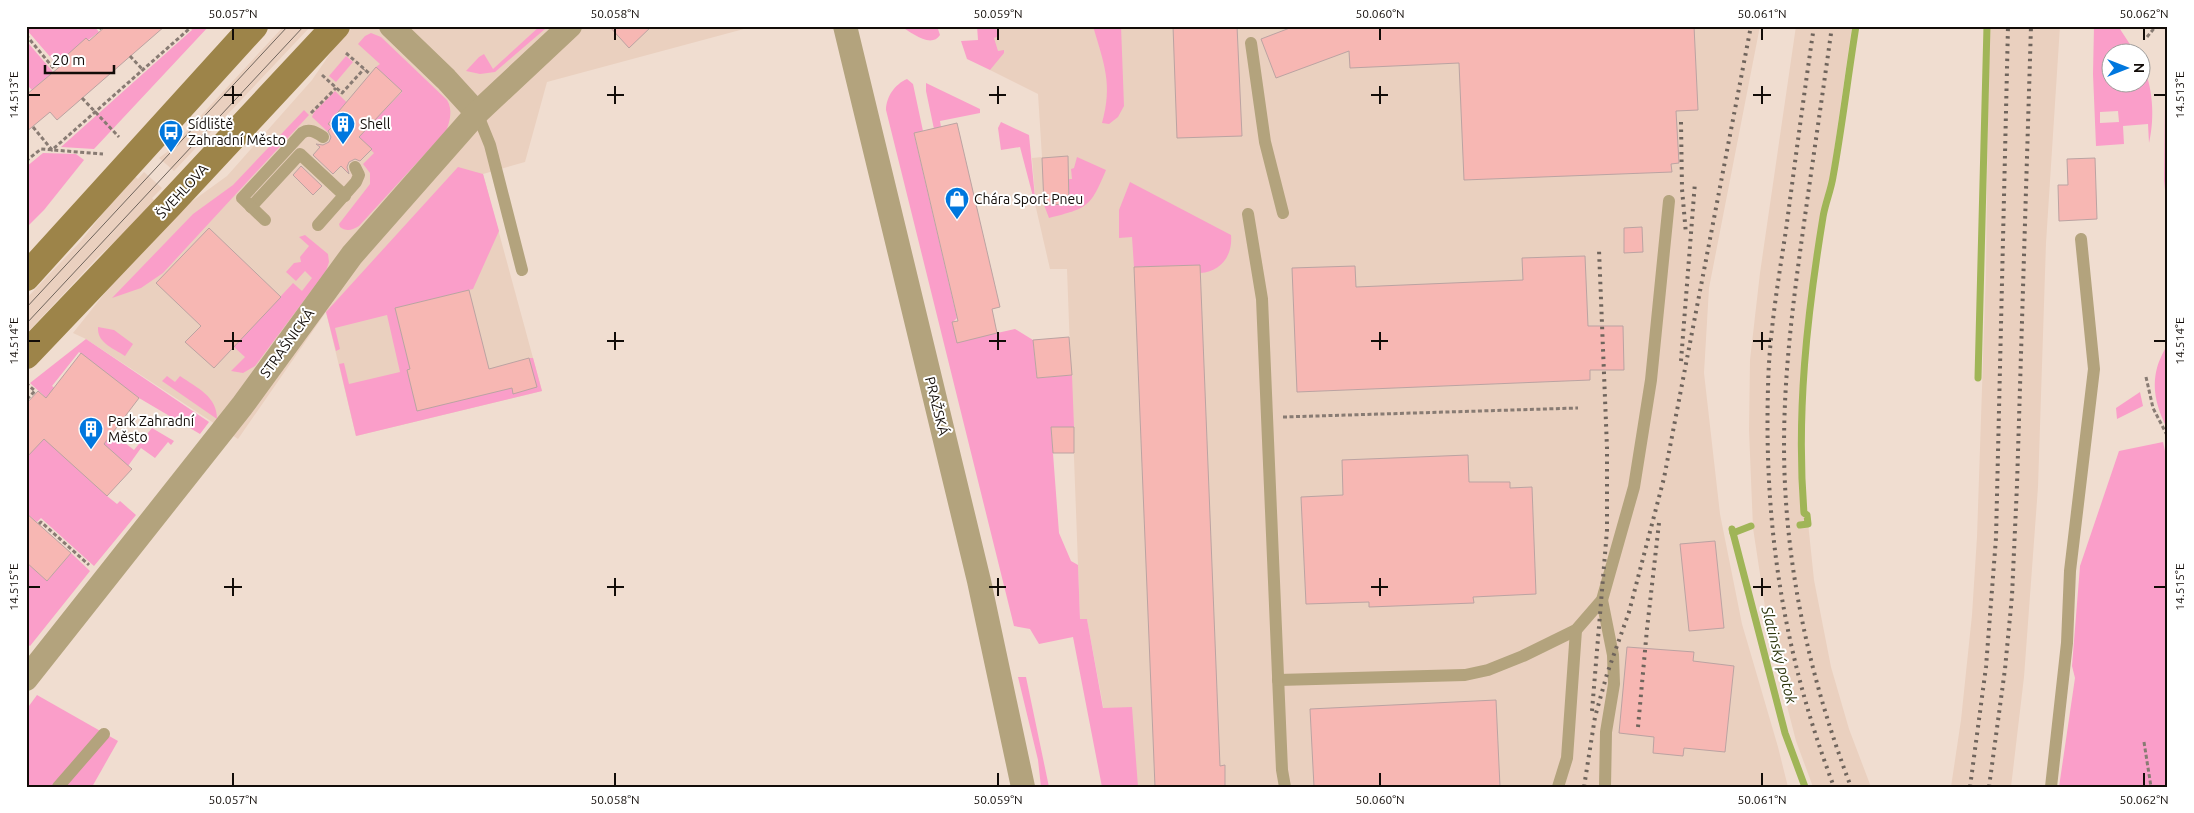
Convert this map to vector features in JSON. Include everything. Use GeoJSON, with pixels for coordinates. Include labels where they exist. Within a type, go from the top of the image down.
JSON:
{"type":"FeatureCollection","features":[{"type":"Feature","properties":{"kind":"main road"},"geometry":{"type":"LineString","coordinates":[[26,277],[254,26]]}},
{"type":"Feature","properties":{"kind":"main road","name":"ŠVEHLOVA"},"geometry":{"type":"LineString","coordinates":[[26,355],[336,26]]}},
{"type":"Feature","properties":{"kind":"street"},"geometry":{"type":"LineString","coordinates":[[391,26],[446,79],[477,113]]}},
{"type":"Feature","properties":{"kind":"street","name":"STRAŠNICKÁ"},"geometry":{"type":"LineString","coordinates":[[26,679],[242,406],[352,256],[477,113],[570,26]]}},
{"type":"Feature","properties":{"kind":"street","name":"PRAŽSKÁ"},"geometry":{"type":"LineString","coordinates":[[845,26],[979,581],[1023,787]]}},
{"type":"Feature","properties":{"kind":"lane"},"geometry":{"type":"LineString","coordinates":[[1250,43],[1265,142],[1283,213]]}},
{"type":"Feature","properties":{"kind":"lane"},"geometry":{"type":"LineString","coordinates":[[477,113],[490,145],[522,270]]}},
{"type":"Feature","properties":{"kind":"lane"},"geometry":{"type":"LineString","coordinates":[[246,203],[304,132],[312,131],[323,137]]}},
{"type":"Feature","properties":{"kind":"lane"},"geometry":{"type":"LineString","coordinates":[[246,203],[300,154],[345,196]]}},
{"type":"Feature","properties":{"kind":"lane"},"geometry":{"type":"LineString","coordinates":[[318,225],[345,196],[358,178],[355,167]]}},
{"type":"Feature","properties":{"kind":"lane"},"geometry":{"type":"LineString","coordinates":[[1278,680],[1465,675],[1488,670],[1523,656],[1576,630],[1602,600],[1634,486],[1652,380],[1670,201]]}},
{"type":"Feature","properties":{"kind":"lane"},"geometry":{"type":"LineString","coordinates":[[246,203],[264,220]]}},
{"type":"Feature","properties":{"kind":"lane"},"geometry":{"type":"LineString","coordinates":[[1248,214],[1262,299],[1282,770],[1285,787]]}},
{"type":"Feature","properties":{"kind":"lane"},"geometry":{"type":"LineString","coordinates":[[2051,787],[2067,643],[2070,571],[2090,421],[2094,369],[2082,239]]}},
{"type":"Feature","properties":{"kind":"lane"},"geometry":{"type":"LineString","coordinates":[[1602,600],[1613,655],[1614,684],[1606,732],[1605,787]]}},
{"type":"Feature","properties":{"kind":"lane"},"geometry":{"type":"LineString","coordinates":[[1558,787],[1567,758],[1576,630]]}},
{"type":"Feature","properties":{"kind":"lane"},"geometry":{"type":"LineString","coordinates":[[58,787],[104,734]]}},
{"type":"Feature","properties":{"kind":"path"},"geometry":{"type":"LineString","coordinates":[[52,150],[189,29],[186,26]]}},
{"type":"Feature","properties":{"kind":"path"},"geometry":{"type":"LineString","coordinates":[[2147,37],[2156,26]]}},
{"type":"Feature","properties":{"kind":"path"},"geometry":{"type":"LineString","coordinates":[[26,35],[56,70]]}},
{"type":"Feature","properties":{"kind":"path"},"geometry":{"type":"LineString","coordinates":[[26,42],[30,40]]}},
{"type":"Feature","properties":{"kind":"path"},"geometry":{"type":"LineString","coordinates":[[348,54],[370,74]]}},
{"type":"Feature","properties":{"kind":"path"},"geometry":{"type":"LineString","coordinates":[[130,56],[143,70]]}},
{"type":"Feature","properties":{"kind":"path"},"geometry":{"type":"LineString","coordinates":[[322,75],[342,93],[364,69]]}},
{"type":"Feature","properties":{"kind":"path"},"geometry":{"type":"LineString","coordinates":[[2168,80],[2168,176]]}},
{"type":"Feature","properties":{"kind":"path"},"geometry":{"type":"LineString","coordinates":[[313,110],[336,88]]}},
{"type":"Feature","properties":{"kind":"path"},"geometry":{"type":"LineString","coordinates":[[82,98],[121,140]]}},
{"type":"Feature","properties":{"kind":"path"},"geometry":{"type":"LineString","coordinates":[[33,127],[52,150]]}},
{"type":"Feature","properties":{"kind":"path"},"geometry":{"type":"LineString","coordinates":[[26,162],[41,149],[108,154]]}},
{"type":"Feature","properties":{"kind":"path"},"geometry":{"type":"LineString","coordinates":[[2146,377],[2153,408],[2168,436]]}},
{"type":"Feature","properties":{"kind":"path"},"geometry":{"type":"LineString","coordinates":[[26,383],[35,391],[26,400]]}},
{"type":"Feature","properties":{"kind":"path"},"geometry":{"type":"LineString","coordinates":[[1268,418],[1578,408]]}},
{"type":"Feature","properties":{"kind":"path"},"geometry":{"type":"LineString","coordinates":[[39,524],[41,522],[78,556]]}},
{"type":"Feature","properties":{"kind":"path"},"geometry":{"type":"LineString","coordinates":[[2144,742],[2151,787]]}},
{"type":"Feature","properties":{"kind":"shaded area"},"geometry":{"type":"Polygon","coordinates":[[[26,26],[94,26],[99,32],[68,55],[70,58],[59,67],[26,29],[26,26]]]}},
{"type":"Feature","properties":{"kind":"shaded area"},"geometry":{"type":"Polygon","coordinates":[[[189,26],[209,26],[94,149],[61,147],[192,30],[189,26]]]}},
{"type":"Feature","properties":{"kind":"shaded area"},"geometry":{"type":"Polygon","coordinates":[[[284,26],[311,26],[174,171],[159,158],[167,152],[284,26]]]}},
{"type":"Feature","properties":{"kind":"shaded area"},"geometry":{"type":"Polygon","coordinates":[[[354,26],[755,26],[547,82],[525,162],[483,174],[542,391],[356,436],[326,312],[238,439],[86,339],[73,333],[108,289],[187,205],[227,176],[312,80],[338,42],[354,26]]]}},
{"type":"Feature","properties":{"kind":"shaded area"},"geometry":{"type":"Polygon","coordinates":[[[540,26],[545,26],[545,29],[495,72],[480,74],[466,71],[484,54],[493,69],[540,26]]]}},
{"type":"Feature","properties":{"kind":"shaded area"},"geometry":{"type":"Polygon","coordinates":[[[900,26],[937,26],[940,35],[936,39],[926,40],[900,26]]]}},
{"type":"Feature","properties":{"kind":"shaded area"},"geometry":{"type":"Polygon","coordinates":[[[977,26],[995,26],[999,36],[994,38],[998,51],[1004,50],[1004,53],[990,70],[967,59],[961,41],[978,40],[977,26]]]}},
{"type":"Feature","properties":{"kind":"shaded area"},"geometry":{"type":"Polygon","coordinates":[[[988,26],[1760,26],[1709,288],[1704,373],[1720,514],[1742,624],[1788,787],[1118,787],[1087,619],[1080,619],[1067,269],[1050,269],[1036,208],[1032,158],[1042,157],[1038,94],[990,70],[988,26]]]}},
{"type":"Feature","properties":{"kind":"shaded area"},"geometry":{"type":"Polygon","coordinates":[[[1093,26],[1121,26],[1124,106],[1118,117],[1109,124],[1102,123],[1107,97],[1106,74],[1093,26]]]}},
{"type":"Feature","properties":{"kind":"shaded area"},"geometry":{"type":"Polygon","coordinates":[[[1796,26],[1852,26],[1810,318],[1805,372],[1804,484],[1814,580],[1831,667],[1849,729],[1871,787],[1813,787],[1796,741],[1770,640],[1753,528],[1749,430],[1750,360],[1760,273],[1796,26]]]}},
{"type":"Feature","properties":{"kind":"shaded area"},"geometry":{"type":"Polygon","coordinates":[[[1989,26],[2060,26],[2046,243],[2038,487],[2024,677],[2011,787],[1951,787],[1961,720],[1972,615],[1977,537],[1986,270],[1989,26]]]}},
{"type":"Feature","properties":{"kind":"shaded area"},"geometry":{"type":"Polygon","coordinates":[[[2094,26],[2118,26],[2128,42],[2102,42],[2102,92],[2151,92],[2151,133],[2149,143],[2148,124],[2123,126],[2124,144],[2096,146],[2093,74],[2094,26]],[[2118,111],[2100,112],[2100,123],[2119,122],[2118,111]]]}},
{"type":"Feature","properties":{"kind":"shaded area"},"geometry":{"type":"Polygon","coordinates":[[[2166,26],[2168,26],[2168,221],[2164,180],[2166,26]]]}},
{"type":"Feature","properties":{"kind":"shaded area"},"geometry":{"type":"Polygon","coordinates":[[[371,33],[381,37],[447,100],[450,115],[446,131],[359,226],[347,230],[342,229],[339,224],[370,184],[370,173],[363,164],[374,153],[339,119],[328,132],[312,117],[314,112],[335,91],[370,125],[402,92],[376,67],[380,64],[358,44],[365,36],[371,33]]]}},
{"type":"Feature","properties":{"kind":"shaded area"},"geometry":{"type":"Polygon","coordinates":[[[29,44],[53,72],[32,90],[26,84],[26,47],[29,44]]]}},
{"type":"Feature","properties":{"kind":"shaded area"},"geometry":{"type":"Polygon","coordinates":[[[346,56],[353,62],[336,82],[329,76],[346,56]]]}},
{"type":"Feature","properties":{"kind":"shaded area"},"geometry":{"type":"Polygon","coordinates":[[[907,79],[913,84],[923,131],[914,134],[957,318],[952,323],[957,342],[1015,329],[1033,340],[1037,378],[1072,375],[1074,427],[1051,427],[1059,533],[1071,561],[1078,565],[1080,619],[1087,619],[1103,708],[1132,707],[1138,787],[1102,787],[1073,637],[1039,644],[1030,629],[1014,626],[886,110],[886,105],[892,92],[907,79]]]}},
{"type":"Feature","properties":{"kind":"shaded area"},"geometry":{"type":"Polygon","coordinates":[[[926,83],[980,109],[980,113],[940,121],[941,127],[934,129],[926,83]]]}},
{"type":"Feature","properties":{"kind":"shaded area"},"geometry":{"type":"Polygon","coordinates":[[[304,110],[309,115],[163,273],[141,288],[112,298],[193,214],[233,185],[304,110]]]}},
{"type":"Feature","properties":{"kind":"shaded area"},"geometry":{"type":"Polygon","coordinates":[[[1001,122],[1029,135],[1036,208],[1020,147],[1001,150],[998,128],[1001,122]]]}},
{"type":"Feature","properties":{"kind":"shaded area"},"geometry":{"type":"Polygon","coordinates":[[[43,153],[76,154],[84,160],[44,210],[26,228],[26,167],[43,153]]]}},
{"type":"Feature","properties":{"kind":"shaded area"},"geometry":{"type":"Polygon","coordinates":[[[1077,157],[1106,170],[1101,183],[1086,205],[1072,212],[1049,218],[1044,205],[1069,204],[1069,179],[1072,179],[1071,169],[1074,168],[1077,157]]]}},
{"type":"Feature","properties":{"kind":"shaded area"},"geometry":{"type":"Polygon","coordinates":[[[458,167],[483,174],[499,231],[473,289],[395,308],[410,369],[408,370],[509,377],[513,393],[536,387],[529,358],[533,358],[542,391],[356,436],[339,364],[344,363],[349,384],[400,372],[387,315],[335,328],[340,349],[336,351],[326,312],[458,167]]]}},
{"type":"Feature","properties":{"kind":"shaded area"},"geometry":{"type":"Polygon","coordinates":[[[144,172],[162,188],[152,198],[157,203],[98,257],[26,334],[26,299],[81,241],[133,175],[138,179],[144,172]]]}},
{"type":"Feature","properties":{"kind":"shaded area"},"geometry":{"type":"Polygon","coordinates":[[[1130,182],[1231,235],[1228,256],[1220,266],[1200,273],[1200,265],[1134,267],[1132,237],[1119,238],[1119,210],[1130,182]]]}},
{"type":"Feature","properties":{"kind":"shaded area"},"geometry":{"type":"Polygon","coordinates":[[[305,235],[328,254],[329,262],[326,271],[255,366],[243,373],[231,371],[245,357],[234,347],[293,283],[302,291],[312,278],[305,271],[296,281],[286,272],[294,263],[301,262],[300,257],[309,246],[299,237],[305,235]]]}},
{"type":"Feature","properties":{"kind":"shaded area"},"geometry":{"type":"Polygon","coordinates":[[[98,327],[114,330],[133,344],[125,356],[103,341],[98,333],[98,327]]]}},
{"type":"Feature","properties":{"kind":"shaded area"},"geometry":{"type":"Polygon","coordinates":[[[86,339],[209,422],[200,434],[139,398],[79,352],[52,386],[134,450],[152,428],[174,441],[171,445],[168,442],[155,458],[141,448],[128,466],[68,411],[64,414],[30,383],[86,339]]]}},
{"type":"Feature","properties":{"kind":"shaded area"},"geometry":{"type":"Polygon","coordinates":[[[2168,343],[2168,430],[2156,400],[2155,376],[2168,343]]]}},
{"type":"Feature","properties":{"kind":"shaded area"},"geometry":{"type":"Polygon","coordinates":[[[167,376],[175,382],[180,376],[205,393],[214,404],[217,419],[162,381],[167,376]]]}},
{"type":"Feature","properties":{"kind":"shaded area"},"geometry":{"type":"Polygon","coordinates":[[[2140,392],[2143,406],[2117,419],[2116,408],[2140,392]]]}},
{"type":"Feature","properties":{"kind":"shaded area"},"geometry":{"type":"Polygon","coordinates":[[[44,438],[107,496],[117,504],[120,501],[136,515],[94,566],[41,518],[37,522],[26,513],[26,458],[44,438]]]}},
{"type":"Feature","properties":{"kind":"shaded area"},"geometry":{"type":"Polygon","coordinates":[[[2163,442],[2165,451],[2168,451],[2168,787],[2059,787],[2075,678],[2072,666],[2080,566],[2119,451],[2163,442]]]}},
{"type":"Feature","properties":{"kind":"shaded area"},"geometry":{"type":"Polygon","coordinates":[[[71,553],[90,571],[30,646],[26,643],[26,562],[47,581],[71,553]]]}},
{"type":"Feature","properties":{"kind":"shaded area"},"geometry":{"type":"Polygon","coordinates":[[[1018,677],[1026,677],[1049,787],[1041,787],[1038,760],[1018,677]]]}},
{"type":"Feature","properties":{"kind":"shaded area"},"geometry":{"type":"Polygon","coordinates":[[[37,695],[118,741],[92,787],[26,787],[26,710],[37,695]]]}},
{"type":"Feature","properties":{"kind":"building"},"geometry":{"type":"Polygon","coordinates":[[[106,26],[165,26],[57,120],[50,112],[26,132],[26,95],[70,58],[67,55],[86,38],[89,41],[106,26]]]}},
{"type":"Feature","properties":{"kind":"building"},"geometry":{"type":"Polygon","coordinates":[[[609,26],[652,26],[629,48],[609,26]]]}},
{"type":"Feature","properties":{"kind":"building"},"geometry":{"type":"Polygon","coordinates":[[[1173,26],[1237,26],[1242,136],[1177,138],[1173,26]]]}},
{"type":"Feature","properties":{"kind":"building"},"geometry":{"type":"Polygon","coordinates":[[[1295,26],[1694,26],[1698,110],[1676,111],[1679,163],[1671,164],[1672,172],[1464,180],[1459,63],[1350,68],[1349,51],[1276,78],[1261,39],[1295,26]]]}},
{"type":"Feature","properties":{"kind":"building"},"geometry":{"type":"Polygon","coordinates":[[[376,67],[402,91],[359,137],[372,149],[360,161],[355,159],[349,162],[347,167],[349,174],[341,166],[333,174],[313,155],[320,147],[316,144],[323,145],[329,142],[331,137],[328,131],[332,127],[328,124],[376,67]]]}},
{"type":"Feature","properties":{"kind":"building","name":"Chára Sport Pneu"},"geometry":{"type":"Polygon","coordinates":[[[957,123],[1000,307],[992,309],[997,333],[957,343],[952,322],[958,321],[914,133],[957,123]]]}},
{"type":"Feature","properties":{"kind":"building"},"geometry":{"type":"Polygon","coordinates":[[[1068,156],[1069,204],[1044,205],[1042,158],[1068,156]]]}},
{"type":"Feature","properties":{"kind":"building"},"geometry":{"type":"Polygon","coordinates":[[[2095,158],[2097,219],[2059,221],[2058,185],[2068,185],[2067,159],[2095,158]]]}},
{"type":"Feature","properties":{"kind":"building"},"geometry":{"type":"Polygon","coordinates":[[[301,166],[322,186],[313,195],[293,175],[301,166]]]}},
{"type":"Feature","properties":{"kind":"building"},"geometry":{"type":"Polygon","coordinates":[[[1642,227],[1643,252],[1624,253],[1624,228],[1642,227]]]}},
{"type":"Feature","properties":{"kind":"building"},"geometry":{"type":"Polygon","coordinates":[[[209,228],[281,297],[214,368],[185,342],[201,326],[156,283],[209,228]]]}},
{"type":"Feature","properties":{"kind":"building"},"geometry":{"type":"Polygon","coordinates":[[[1585,256],[1588,326],[1623,326],[1624,370],[1590,370],[1590,380],[1297,392],[1292,268],[1355,266],[1356,287],[1523,280],[1522,258],[1585,256]]]}},
{"type":"Feature","properties":{"kind":"building"},"geometry":{"type":"Polygon","coordinates":[[[1200,265],[1220,766],[1225,765],[1225,787],[1155,787],[1134,267],[1200,265]]]}},
{"type":"Feature","properties":{"kind":"building"},"geometry":{"type":"Polygon","coordinates":[[[469,290],[489,369],[529,358],[537,387],[513,394],[512,388],[417,411],[407,370],[410,369],[395,308],[469,290]]]}},
{"type":"Feature","properties":{"kind":"building"},"geometry":{"type":"Polygon","coordinates":[[[1069,337],[1072,375],[1037,378],[1033,340],[1069,337]]]}},
{"type":"Feature","properties":{"kind":"building"},"geometry":{"type":"Polygon","coordinates":[[[81,353],[139,398],[104,444],[132,469],[107,496],[44,439],[26,458],[26,404],[38,391],[46,398],[81,353]]]}},
{"type":"Feature","properties":{"kind":"building"},"geometry":{"type":"Polygon","coordinates":[[[1051,427],[1074,427],[1074,453],[1053,453],[1051,427]]]}},
{"type":"Feature","properties":{"kind":"building"},"geometry":{"type":"Polygon","coordinates":[[[1468,455],[1469,482],[1510,482],[1510,488],[1532,487],[1536,594],[1473,597],[1474,603],[1369,607],[1369,602],[1306,604],[1301,497],[1343,495],[1342,460],[1468,455]]]}},
{"type":"Feature","properties":{"kind":"building"},"geometry":{"type":"Polygon","coordinates":[[[26,513],[71,553],[47,581],[26,562],[26,513]]]}},
{"type":"Feature","properties":{"kind":"building"},"geometry":{"type":"Polygon","coordinates":[[[1715,541],[1724,628],[1689,631],[1680,544],[1715,541]]]}},
{"type":"Feature","properties":{"kind":"building"},"geometry":{"type":"Polygon","coordinates":[[[1627,647],[1694,652],[1693,661],[1734,666],[1725,752],[1684,748],[1683,756],[1653,753],[1654,737],[1619,733],[1627,647]]]}},
{"type":"Feature","properties":{"kind":"building"},"geometry":{"type":"Polygon","coordinates":[[[1496,700],[1500,787],[1314,787],[1310,709],[1496,700]]]}},
{"type":"Feature","properties":{"kind":"waterway"},"geometry":{"type":"LineString","coordinates":[[1800,525],[1808,524],[1807,515],[1804,513],[1801,439],[1804,365],[1812,291],[1823,217],[1833,177],[1856,26]]}},
{"type":"Feature","properties":{"kind":"waterway"},"geometry":{"type":"LineString","coordinates":[[1978,378],[1987,26]]}},
{"type":"Feature","properties":{"kind":"waterway"},"geometry":{"type":"LineString","coordinates":[[1733,533],[1751,526]]}},
{"type":"Feature","properties":{"kind":"waterway","name":"Slatinský potok"},"geometry":{"type":"LineString","coordinates":[[1732,529],[1785,733],[1805,787]]}},
{"type":"Feature","properties":{"kind":"tram line"},"geometry":{"type":"LineString","coordinates":[[26,308],[288,26]]}},
{"type":"Feature","properties":{"kind":"tram line"},"geometry":{"type":"LineString","coordinates":[[26,324],[304,26]]}},
{"type":"Feature","properties":{"kind":"railway"},"geometry":{"type":"LineString","coordinates":[[1584,787],[1595,717],[1607,674],[1629,612],[1664,478],[1751,26]]}},
{"type":"Feature","properties":{"kind":"railway"},"geometry":{"type":"LineString","coordinates":[[1814,26],[1772,328],[1768,388],[1768,440],[1774,541],[1790,640],[1802,689],[1834,787]]}},
{"type":"Feature","properties":{"kind":"railway"},"geometry":{"type":"LineString","coordinates":[[1832,26],[1793,305],[1785,395],[1784,455],[1788,524],[1798,601],[1815,676],[1851,787]]}},
{"type":"Feature","properties":{"kind":"railway"},"geometry":{"type":"LineString","coordinates":[[1970,787],[1986,667],[1996,538],[2008,26]]}},
{"type":"Feature","properties":{"kind":"railway"},"geometry":{"type":"LineString","coordinates":[[1989,787],[2005,669],[2012,596],[2031,26]]}},
{"type":"Feature","properties":{"kind":"railway"},"geometry":{"type":"LineString","coordinates":[[1681,122],[1682,189],[1686,234]]}},
{"type":"Feature","properties":{"kind":"railway"},"geometry":{"type":"LineString","coordinates":[[1681,361],[1695,182]]}},
{"type":"Feature","properties":{"kind":"railway"},"geometry":{"type":"LineString","coordinates":[[1592,711],[1607,530],[1607,448],[1599,250]]}},
{"type":"Feature","properties":{"kind":"railway"},"geometry":{"type":"LineString","coordinates":[[1638,727],[1659,523]]}},
{"type":"Feature","properties":{"kind":"place","name":"Shell"},"geometry":{"type":"Point","coordinates":[343,145]}},
{"type":"Feature","properties":{"kind":"place","name":"Sídliště Zahradní Město"},"geometry":{"type":"Point","coordinates":[171,153]}},
{"type":"Feature","properties":{"kind":"place","name":"Chára Sport Pneu"},"geometry":{"type":"Point","coordinates":[957,220]}},
{"type":"Feature","properties":{"kind":"place","name":"Park Zahradní Město"},"geometry":{"type":"Point","coordinates":[91,450]}}]}
